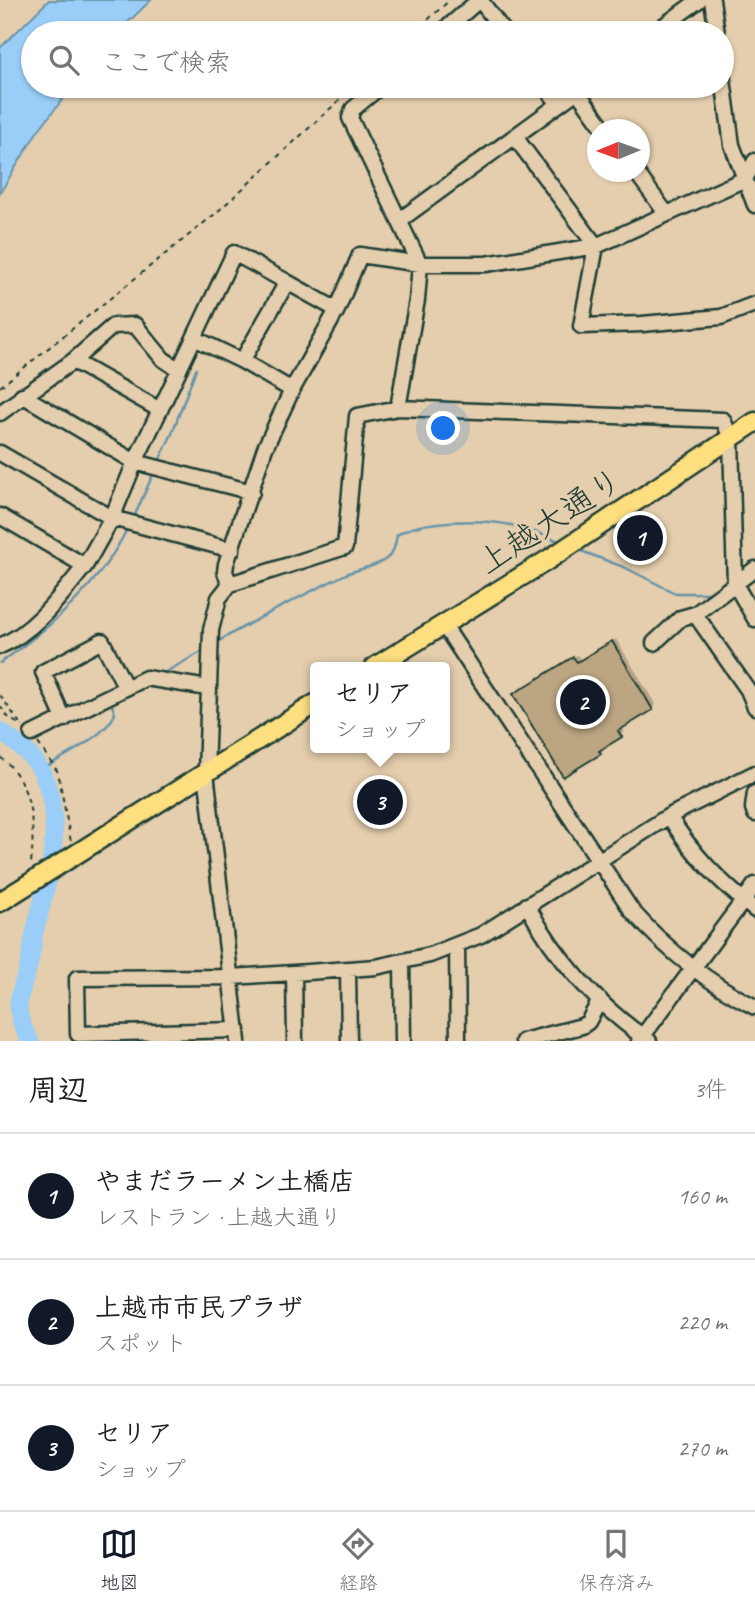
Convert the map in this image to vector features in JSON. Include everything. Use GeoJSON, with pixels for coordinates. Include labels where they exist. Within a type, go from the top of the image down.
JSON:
{"type":"FeatureCollection","features":[{"type":"Feature","properties":{"kind":"main road","name":"上越大通り"},"geometry":{"type":"LineString","coordinates":[[382,662],[551,558],[755,422]]}},
{"type":"Feature","properties":{"kind":"main road"},"geometry":{"type":"LineString","coordinates":[[5,899],[310,707]]}},
{"type":"Feature","properties":{"kind":"street"},"geometry":{"type":"LineString","coordinates":[[455,21],[479,0],[496,21]]}},
{"type":"Feature","properties":{"kind":"street"},"geometry":{"type":"LineString","coordinates":[[670,21],[699,0]]}},
{"type":"Feature","properties":{"kind":"street"},"geometry":{"type":"LineString","coordinates":[[712,0],[715,21]]}},
{"type":"Feature","properties":{"kind":"street"},"geometry":{"type":"LineString","coordinates":[[367,98],[354,109],[351,118],[420,264],[417,300],[398,408]]}},
{"type":"Feature","properties":{"kind":"street"},"geometry":{"type":"LineString","coordinates":[[554,98],[558,103]]}},
{"type":"Feature","properties":{"kind":"street"},"geometry":{"type":"LineString","coordinates":[[400,220],[565,98]]}},
{"type":"Feature","properties":{"kind":"street"},"geometry":{"type":"LineString","coordinates":[[586,98],[598,119]]}},
{"type":"Feature","properties":{"kind":"street"},"geometry":{"type":"LineString","coordinates":[[726,98],[732,145],[755,205]]}},
{"type":"Feature","properties":{"kind":"street"},"geometry":{"type":"LineString","coordinates":[[515,137],[596,246],[581,326],[721,317],[755,304]]}},
{"type":"Feature","properties":{"kind":"street"},"geometry":{"type":"LineString","coordinates":[[230,584],[225,572],[265,449],[292,390],[337,310],[360,255],[420,264],[486,264],[596,246],[745,178],[755,162]]}},
{"type":"Feature","properties":{"kind":"street"},"geometry":{"type":"LineString","coordinates":[[643,182],[666,213]]}},
{"type":"Feature","properties":{"kind":"street"},"geometry":{"type":"LineString","coordinates":[[0,646],[15,640],[85,566],[112,518],[135,462],[234,253],[337,310]]}},
{"type":"Feature","properties":{"kind":"street"},"geometry":{"type":"LineString","coordinates":[[242,361],[287,282]]}},
{"type":"Feature","properties":{"kind":"street"},"geometry":{"type":"LineString","coordinates":[[0,413],[113,326],[135,325],[163,359],[178,369]]}},
{"type":"Feature","properties":{"kind":"street"},"geometry":{"type":"LineString","coordinates":[[194,338],[242,361],[292,390]]}},
{"type":"Feature","properties":{"kind":"street"},"geometry":{"type":"LineString","coordinates":[[72,360],[160,410]]}},
{"type":"Feature","properties":{"kind":"street"},"geometry":{"type":"LineString","coordinates":[[22,395],[135,462],[252,492]]}},
{"type":"Feature","properties":{"kind":"street"},"geometry":{"type":"LineString","coordinates":[[755,619],[736,584],[731,438],[723,420],[398,408],[357,416],[345,547],[230,584],[219,598],[212,621],[206,773],[231,977],[238,1036],[135,1037],[78,1034],[77,978],[231,977],[348,970],[402,962],[481,935],[597,859],[669,816],[752,774],[755,814]]}},
{"type":"Feature","properties":{"kind":"street"},"geometry":{"type":"LineString","coordinates":[[0,453],[112,518],[232,550]]}},
{"type":"Feature","properties":{"kind":"street"},"geometry":{"type":"LineString","coordinates":[[0,516],[85,566]]}},
{"type":"Feature","properties":{"kind":"street"},"geometry":{"type":"LineString","coordinates":[[654,643],[681,618],[695,614],[755,569]]}},
{"type":"Feature","properties":{"kind":"street"},"geometry":{"type":"LineString","coordinates":[[695,614],[748,690],[755,707]]}},
{"type":"Feature","properties":{"kind":"street"},"geometry":{"type":"LineString","coordinates":[[443,624],[632,911],[652,933],[693,969],[728,993],[755,1007]]}},
{"type":"Feature","properties":{"kind":"street"},"geometry":{"type":"LineString","coordinates":[[64,719],[43,672],[102,641],[126,688]]}},
{"type":"Feature","properties":{"kind":"street"},"geometry":{"type":"LineString","coordinates":[[27,730],[64,719],[146,678],[208,688]]}},
{"type":"Feature","properties":{"kind":"street"},"geometry":{"type":"LineString","coordinates":[[669,816],[687,844],[711,873],[749,905]]}},
{"type":"Feature","properties":{"kind":"street"},"geometry":{"type":"LineString","coordinates":[[527,905],[558,953],[600,1000],[643,1039],[693,969],[749,905],[755,885]]}},
{"type":"Feature","properties":{"kind":"street"},"geometry":{"type":"LineString","coordinates":[[457,945],[458,1041]]}},
{"type":"Feature","properties":{"kind":"street"},"geometry":{"type":"LineString","coordinates":[[402,962],[403,1041]]}},
{"type":"Feature","properties":{"kind":"street"},"geometry":{"type":"LineString","coordinates":[[348,970],[349,1041]]}},
{"type":"Feature","properties":{"kind":"street"},"geometry":{"type":"LineString","coordinates":[[294,973],[295,1041]]}},
{"type":"Feature","properties":{"kind":"street"},"geometry":{"type":"LineString","coordinates":[[523,1041],[582,1026],[588,1022],[600,1000]]}},
{"type":"Feature","properties":{"kind":"path"},"geometry":{"type":"LineString","coordinates":[[426,21],[450,0]]}},
{"type":"Feature","properties":{"kind":"path"},"geometry":{"type":"LineString","coordinates":[[0,387],[215,214],[342,98]]}},
{"type":"Feature","properties":{"kind":"path"},"geometry":{"type":"LineString","coordinates":[[0,695],[58,772],[77,855]]}},
{"type":"Feature","properties":{"kind":"path"},"geometry":{"type":"LineString","coordinates":[[0,706],[9,718],[27,730]]}},
{"type":"Feature","properties":{"kind":"path"},"geometry":{"type":"LineString","coordinates":[[0,757],[21,778],[30,810],[34,832],[29,885]]}},
{"type":"Feature","properties":{"kind":"water"},"geometry":{"type":"Polygon","coordinates":[[[49,0],[151,0],[129,21],[28,21],[49,0]]]}},
{"type":"Feature","properties":{"kind":"water"},"geometry":{"type":"Polygon","coordinates":[[[21,27],[21,98],[64,98],[37,132],[0,193],[0,48],[21,27]]]}},
{"type":"Feature","properties":{"kind":"building"},"geometry":{"type":"Polygon","coordinates":[[[633,522],[645,522],[647,555],[634,555],[633,522]]]}},
{"type":"Feature","properties":{"kind":"building"},"geometry":{"type":"Polygon","coordinates":[[[612,641],[653,710],[618,731],[622,737],[599,751],[601,754],[563,777],[513,694],[573,657],[577,662],[612,641]]]}},
{"type":"Feature","properties":{"kind":"waterway"},"geometry":{"type":"LineString","coordinates":[[158,463],[196,369]]}},
{"type":"Feature","properties":{"kind":"waterway"},"geometry":{"type":"LineString","coordinates":[[134,517],[154,472]]}},
{"type":"Feature","properties":{"kind":"waterway"},"geometry":{"type":"LineString","coordinates":[[216,643],[346,574],[382,562],[389,557],[397,535],[407,530],[436,523],[499,523],[563,543]]}},
{"type":"Feature","properties":{"kind":"waterway"},"geometry":{"type":"LineString","coordinates":[[0,663],[72,604],[103,569],[127,529]]}},
{"type":"Feature","properties":{"kind":"waterway"},"geometry":{"type":"LineString","coordinates":[[576,549],[626,568],[675,593],[713,593]]}},
{"type":"Feature","properties":{"kind":"waterway"},"geometry":{"type":"LineString","coordinates":[[162,674],[205,650]]}},
{"type":"Feature","properties":{"kind":"waterway"},"geometry":{"type":"LineString","coordinates":[[41,770],[102,730],[115,714],[111,702]]}},
{"type":"Feature","properties":{"kind":"waterway"},"geometry":{"type":"LineString","coordinates":[[0,731],[34,760],[42,772],[53,810],[50,866],[19,1003],[20,1020],[30,1041]]}},
{"type":"Feature","properties":{"kind":"place","name":"やまだラーメン土橋店"},"geometry":{"type":"Point","coordinates":[640,538]}},
{"type":"Feature","properties":{"kind":"place","name":"上越市市民プラザ"},"geometry":{"type":"Point","coordinates":[583,702]}},
{"type":"Feature","properties":{"kind":"place","name":"セリア"},"geometry":{"type":"Point","coordinates":[380,802]}}]}
